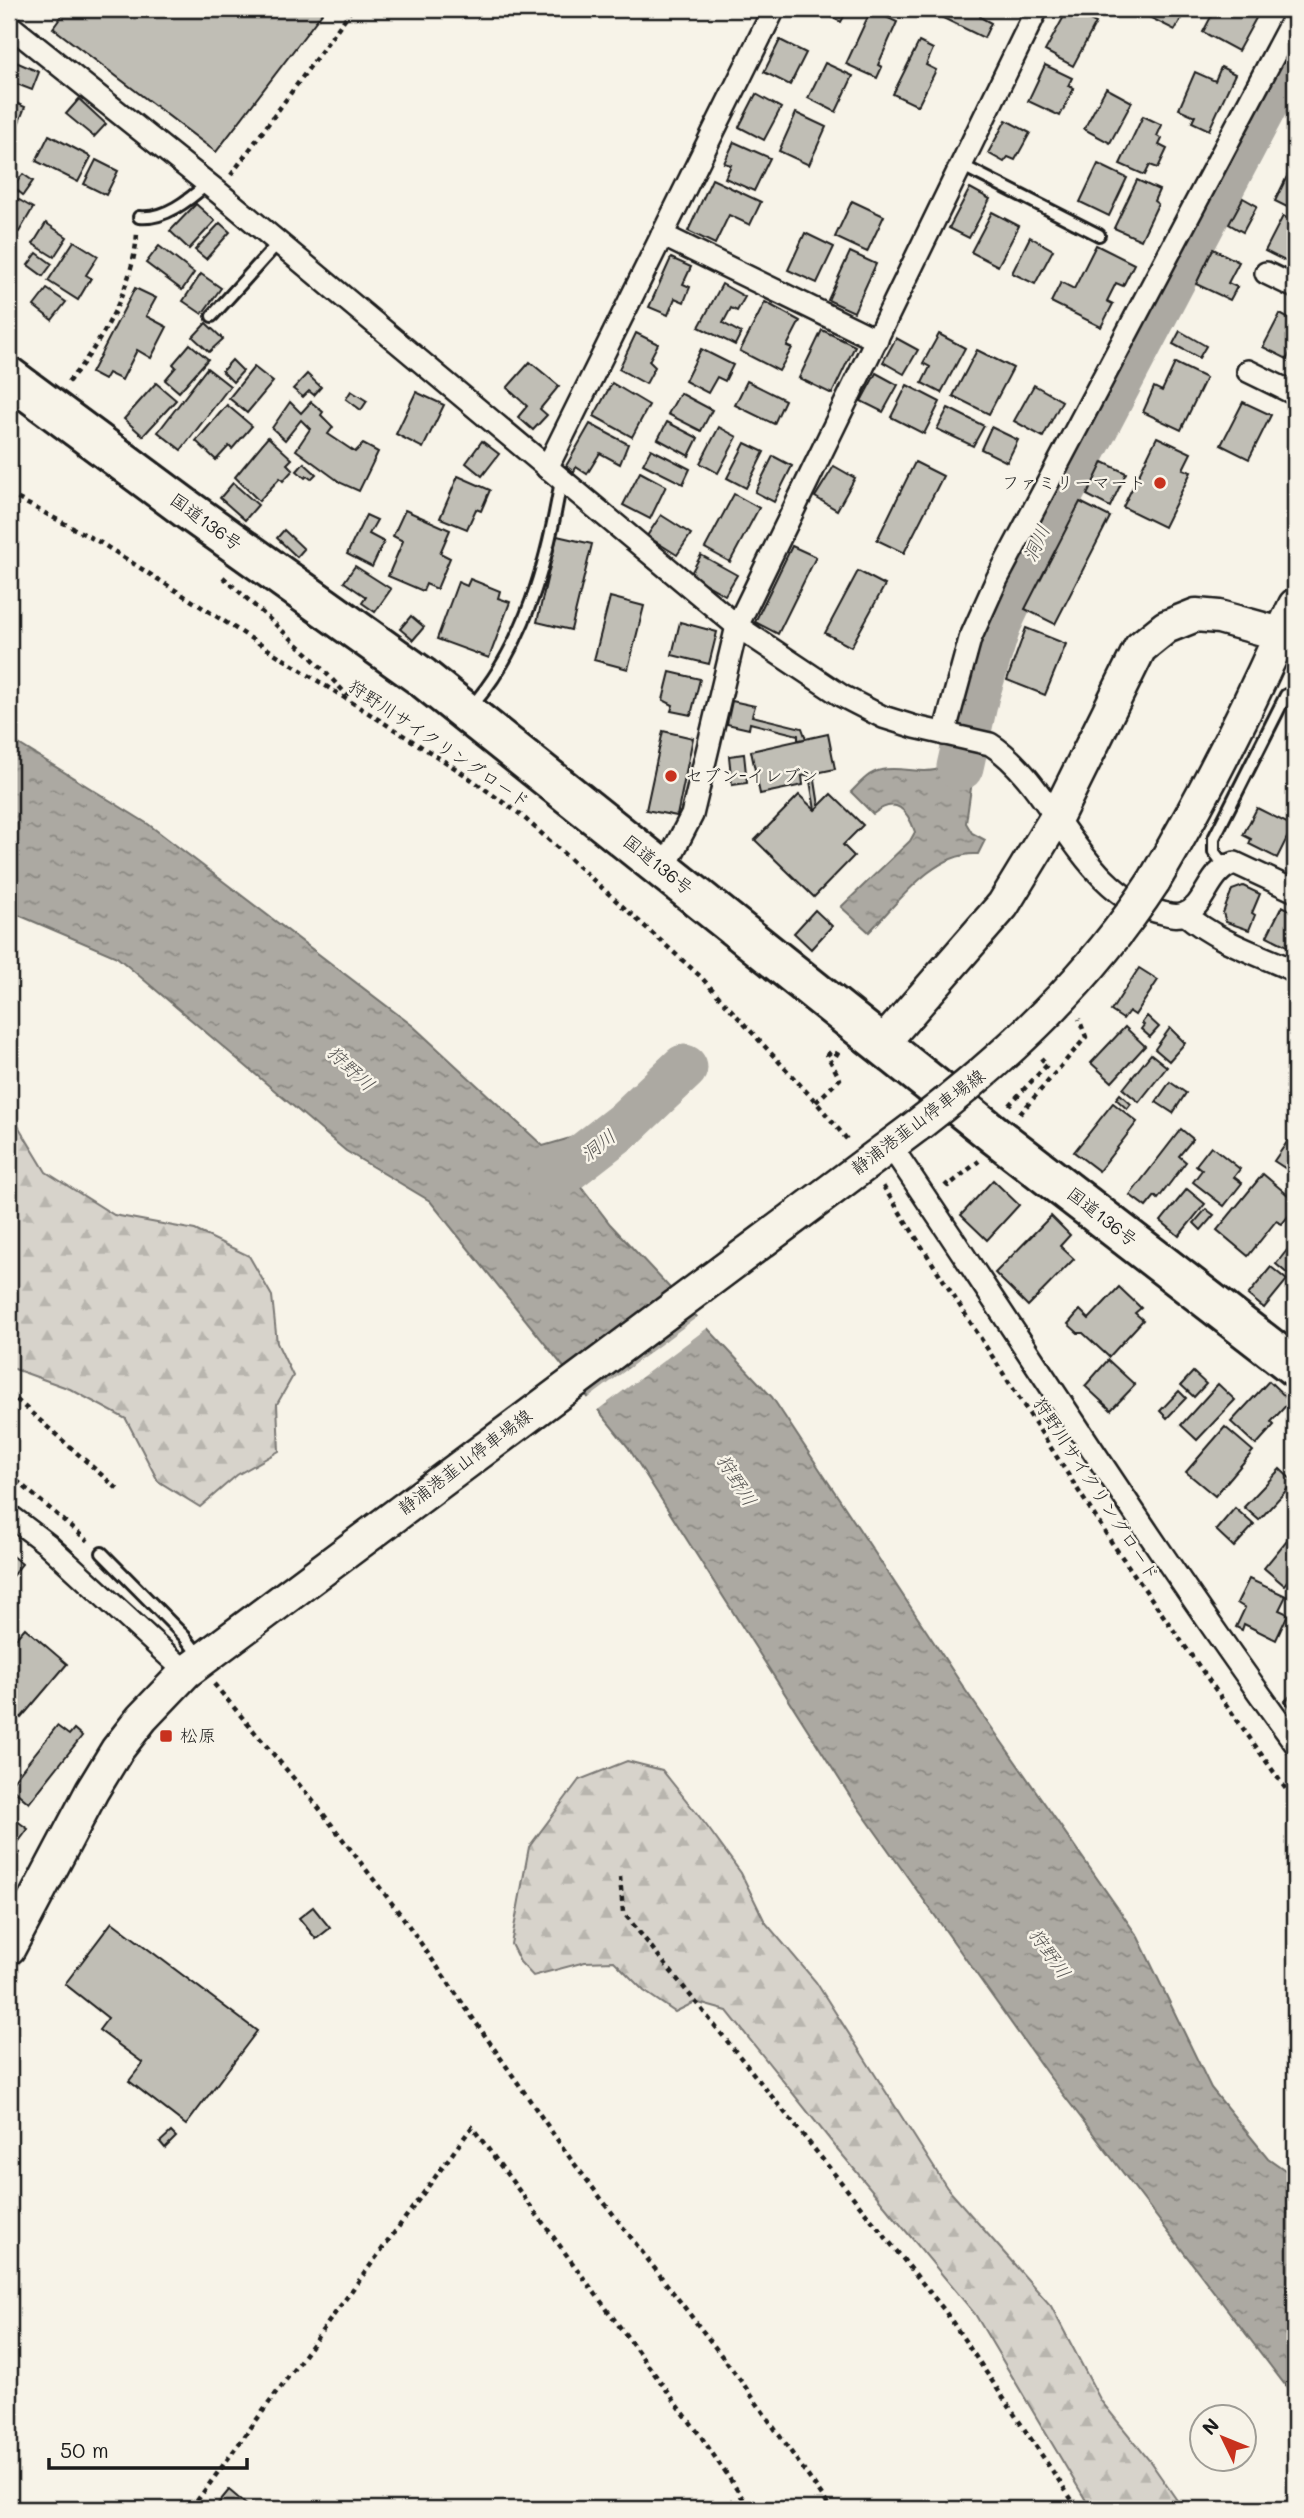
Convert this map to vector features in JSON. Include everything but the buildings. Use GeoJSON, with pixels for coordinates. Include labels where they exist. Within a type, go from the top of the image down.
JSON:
{"type":"FeatureCollection","features":[{"type":"Feature","properties":{"kind":"highway","name":"国道136号"},"geometry":{"type":"LineString","coordinates":[[9,377],[188,510],[422,677],[996,1136],[1295,1366]]}},
{"type":"Feature","properties":{"kind":"main road","name":"静浦港韮山停車場線"},"geometry":{"type":"LineString","coordinates":[[9,1948],[92,1791],[117,1750],[142,1718],[201,1660],[854,1161],[890,1145],[977,1080],[1085,975],[1128,922],[1191,818],[1288,638],[1295,605]]}},
{"type":"Feature","properties":{"kind":"main road"},"geometry":{"type":"LineString","coordinates":[[882,1044],[1003,905],[1056,818],[1133,658],[1150,640],[1166,627],[1196,615],[1219,617],[1288,638]]}},
{"type":"Feature","properties":{"kind":"street"},"geometry":{"type":"LineString","coordinates":[[554,474],[662,235],[774,9]]}},
{"type":"Feature","properties":{"kind":"street"},"geometry":{"type":"LineString","coordinates":[[664,869],[692,815],[737,626],[1037,9]]}},
{"type":"Feature","properties":{"kind":"street"},"geometry":{"type":"LineString","coordinates":[[947,735],[970,639],[997,579],[1295,15]]}},
{"type":"Feature","properties":{"kind":"street"},"geometry":{"type":"LineString","coordinates":[[9,25],[212,188],[737,626],[842,696],[883,717],[989,744],[1000,751],[1017,768],[1086,858],[1124,895],[1157,912],[1177,916],[1185,914],[1225,866],[1235,863],[1295,891]]}},
{"type":"Feature","properties":{"kind":"street"},"geometry":{"type":"LineString","coordinates":[[662,235],[877,340]]}},
{"type":"Feature","properties":{"kind":"street"},"geometry":{"type":"LineString","coordinates":[[1266,273],[1295,287]]}},
{"type":"Feature","properties":{"kind":"street"},"geometry":{"type":"LineString","coordinates":[[1248,371],[1295,394]]}},
{"type":"Feature","properties":{"kind":"street"},"geometry":{"type":"LineString","coordinates":[[1185,914],[1201,928],[1295,971]]}},
{"type":"Feature","properties":{"kind":"street"},"geometry":{"type":"LineString","coordinates":[[890,1145],[1246,1677],[1295,1743]]}},
{"type":"Feature","properties":{"kind":"street"},"geometry":{"type":"LineString","coordinates":[[13,1526],[47,1544],[201,1660]]}},
{"type":"Feature","properties":{"kind":"lane"},"geometry":{"type":"LineString","coordinates":[[961,165],[1099,235]]}},
{"type":"Feature","properties":{"kind":"lane"},"geometry":{"type":"LineString","coordinates":[[139,217],[162,214],[212,188]]}},
{"type":"Feature","properties":{"kind":"lane"},"geometry":{"type":"LineString","coordinates":[[212,316],[278,243]]}},
{"type":"Feature","properties":{"kind":"lane"},"geometry":{"type":"LineString","coordinates":[[466,712],[502,668],[533,595],[554,474]]}},
{"type":"Feature","properties":{"kind":"lane"},"geometry":{"type":"LineString","coordinates":[[1225,866],[1214,852],[1214,838],[1286,695]]}},
{"type":"Feature","properties":{"kind":"lane"},"geometry":{"type":"LineString","coordinates":[[102,1553],[184,1636],[201,1660]]}},
{"type":"Feature","properties":{"kind":"path"},"geometry":{"type":"LineString","coordinates":[[212,188],[352,9]]}},
{"type":"Feature","properties":{"kind":"path"},"geometry":{"type":"LineString","coordinates":[[64,386],[83,364],[117,304],[136,247],[139,217]]}},
{"type":"Feature","properties":{"kind":"path","name":"狩野川サイクリングロード"},"geometry":{"type":"LineString","coordinates":[[9,494],[101,542],[353,702],[458,770],[554,843],[700,976],[816,1102],[854,1161]]}},
{"type":"Feature","properties":{"kind":"path"},"geometry":{"type":"LineString","coordinates":[[214,569],[308,654],[353,702]]}},
{"type":"Feature","properties":{"kind":"path"},"geometry":{"type":"LineString","coordinates":[[1015,1120],[1086,1037],[1079,1017]]}},
{"type":"Feature","properties":{"kind":"path"},"geometry":{"type":"LineString","coordinates":[[816,1102],[840,1079],[827,1055],[832,1051],[844,1057]]}},
{"type":"Feature","properties":{"kind":"path"},"geometry":{"type":"LineString","coordinates":[[1003,1111],[1047,1065],[1039,1055]]}},
{"type":"Feature","properties":{"kind":"path"},"geometry":{"type":"LineString","coordinates":[[939,1176],[948,1186],[985,1156]]}},
{"type":"Feature","properties":{"kind":"path","name":"狩野川サイクリングロード"},"geometry":{"type":"LineString","coordinates":[[883,1186],[1112,1543],[1295,1802]]}},
{"type":"Feature","properties":{"kind":"path"},"geometry":{"type":"LineString","coordinates":[[9,1393],[121,1492]]}},
{"type":"Feature","properties":{"kind":"path"},"geometry":{"type":"LineString","coordinates":[[9,1474],[102,1553]]}},
{"type":"Feature","properties":{"kind":"path"},"geometry":{"type":"LineString","coordinates":[[216,1688],[318,1807],[404,1919],[570,2158],[744,2385],[831,2509]]}},
{"type":"Feature","properties":{"kind":"path"},"geometry":{"type":"LineString","coordinates":[[620,1877],[623,1912],[945,2311],[1078,2509]]}},
{"type":"Feature","properties":{"kind":"path"},"geometry":{"type":"LineString","coordinates":[[191,2509],[472,2127],[702,2438],[750,2509]]}},
{"type":"Feature","properties":{"kind":"green space"},"geometry":{"type":"Polygon","coordinates":[[[9,1111],[46,1172],[114,1215],[195,1230],[249,1256],[272,1296],[277,1343],[293,1376],[277,1404],[279,1451],[237,1475],[200,1507],[158,1481],[126,1419],[70,1389],[9,1367],[9,1111]]]}},
{"type":"Feature","properties":{"kind":"green space"},"geometry":{"type":"Polygon","coordinates":[[[627,1761],[662,1770],[706,1825],[741,1873],[765,1922],[816,1982],[947,2188],[1051,2306],[1101,2401],[1149,2460],[1183,2509],[1091,2509],[975,2314],[727,2011],[695,2002],[675,2012],[644,1991],[614,1961],[585,1962],[533,1976],[520,1962],[511,1944],[529,1847],[579,1780],[627,1761]]]}},
{"type":"Feature","properties":{"kind":"water"},"geometry":{"type":"Polygon","coordinates":[[[964,701],[983,704],[966,823],[972,833],[985,840],[978,854],[962,855],[946,861],[918,881],[869,932],[841,907],[910,841],[915,832],[900,808],[888,806],[873,814],[851,792],[877,771],[932,771],[948,763],[958,742],[964,701]]]}},
{"type":"Feature","properties":{"kind":"water","name":"狩野川"},"geometry":{"type":"Polygon","coordinates":[[[9,738],[148,824],[413,1026],[543,1146],[591,1132],[604,1147],[593,1159],[580,1185],[610,1224],[772,1397],[966,1691],[1138,1937],[1211,2088],[1268,2158],[1295,2177],[1295,2398],[1046,2072],[850,1796],[628,1447],[430,1201],[346,1151],[117,957],[9,911],[9,738]]]}},
{"type":"Feature","properties":{"kind":"pier"},"geometry":{"type":"Polygon","coordinates":[[[700,1315],[710,1326],[595,1412],[586,1400],[700,1315]]]}},
{"type":"Feature","properties":{"kind":"waterway","name":"洞川"},"geometry":{"type":"LineString","coordinates":[[960,767],[976,695],[998,624],[1050,513],[1295,46]]}},
{"type":"Feature","properties":{"kind":"waterway","name":"洞川"},"geometry":{"type":"LineString","coordinates":[[549,1183],[625,1124],[684,1068]]}},
{"type":"Feature","properties":{"kind":"place","name":"ファミリーマート"},"geometry":{"type":"Point","coordinates":[1160,483]}},
{"type":"Feature","properties":{"kind":"place","name":"セブン-イレブン"},"geometry":{"type":"Point","coordinates":[671,776]}},
{"type":"Feature","properties":{"kind":"place","name":"松原"},"geometry":{"type":"Point","coordinates":[166,1736]}}]}
